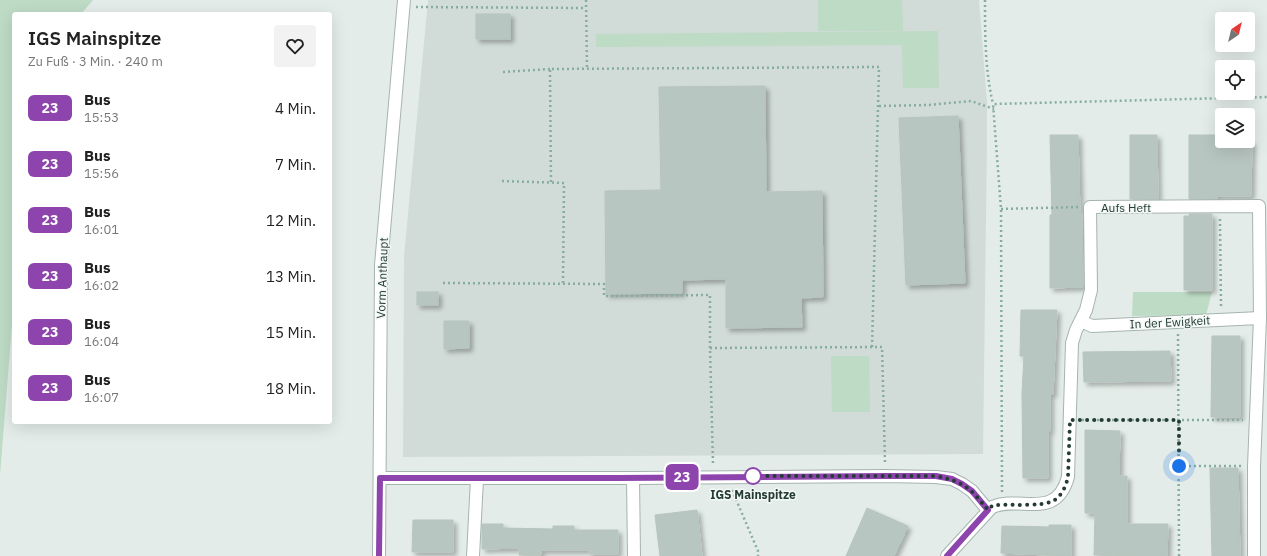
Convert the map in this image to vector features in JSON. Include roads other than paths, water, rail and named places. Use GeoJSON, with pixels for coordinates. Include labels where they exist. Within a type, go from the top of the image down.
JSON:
{"type":"FeatureCollection","features":[{"type":"Feature","properties":{"kind":"street","name":"Vorm Anthaupt"},"geometry":{"type":"LineString","coordinates":[[379,556],[381,265],[403,4]]}},
{"type":"Feature","properties":{"kind":"street","name":"Aufs Heft"},"geometry":{"type":"LineString","coordinates":[[988,510],[992,506],[1002,504],[1044,503],[1054,500],[1061,494],[1066,485],[1068,477],[1072,344],[1076,330],[1086,310],[1091,290],[1090,207],[1259,206],[1260,318]]}},
{"type":"Feature","properties":{"kind":"street"},"geometry":{"type":"LineString","coordinates":[[1254,556],[1254,466],[1260,318]]}},
{"type":"Feature","properties":{"kind":"street","name":"In der Ewigkeit"},"geometry":{"type":"LineString","coordinates":[[1081,321],[1092,326],[1260,318]]}},
{"type":"Feature","properties":{"kind":"street"},"geometry":{"type":"LineString","coordinates":[[380,478],[477,479],[936,476],[952,479],[962,484],[972,491],[988,510],[950,555]]}},
{"type":"Feature","properties":{"kind":"street"},"geometry":{"type":"LineString","coordinates":[[633,478],[634,556]]}},
{"type":"Feature","properties":{"kind":"street"},"geometry":{"type":"LineString","coordinates":[[473,556],[477,479]]}},
{"type":"Feature","properties":{"kind":"place","name":"IGS Mainspitze"},"geometry":{"type":"Point","coordinates":[753,476]}}]}
